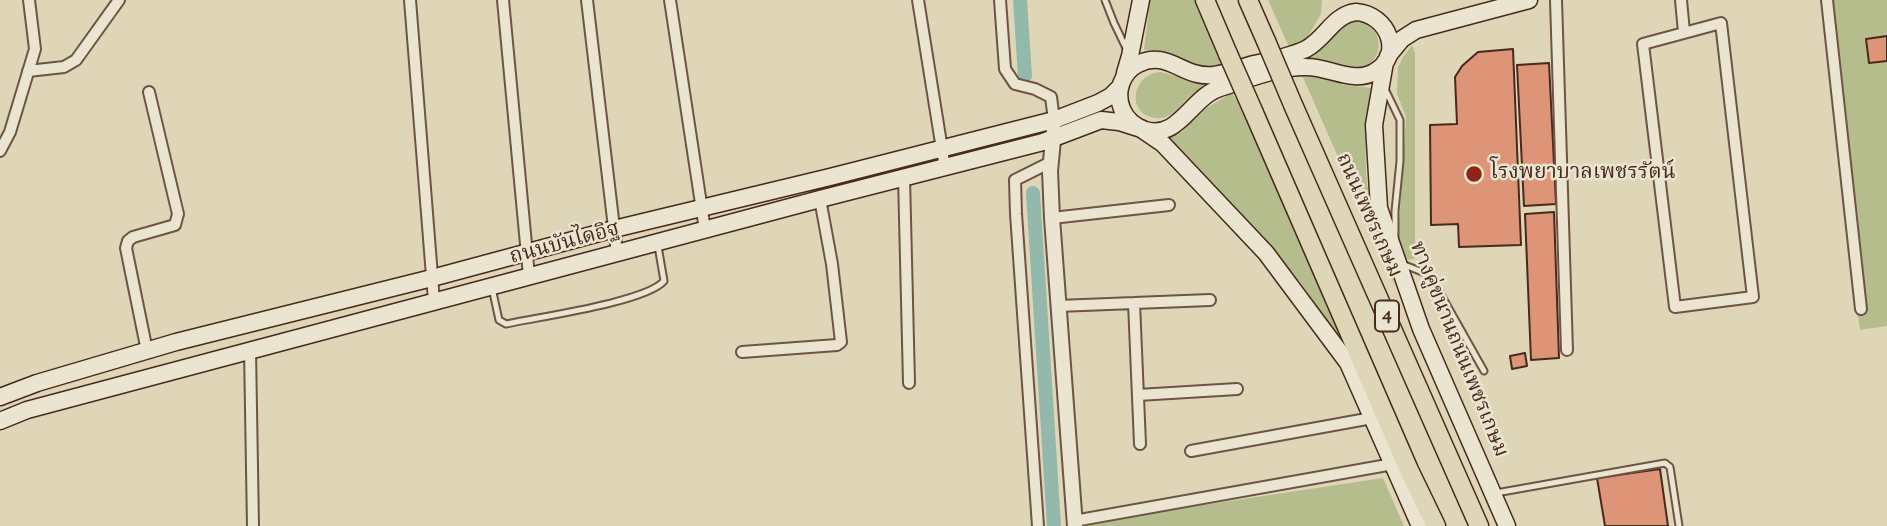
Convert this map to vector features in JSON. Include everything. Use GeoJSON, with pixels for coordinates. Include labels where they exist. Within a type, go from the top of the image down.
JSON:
{"type":"FeatureCollection","features":[{"type":"Feature","properties":{"kind":"highway","name":"4"},"geometry":{"type":"LineString","coordinates":[[1205,0],[1409,470],[1436,526]]}},
{"type":"Feature","properties":{"kind":"highway","name":"ถนนเพชรเกษม"},"geometry":{"type":"LineString","coordinates":[[1248,0],[1479,526]]}},
{"type":"Feature","properties":{"kind":"main road"},"geometry":{"type":"LineString","coordinates":[[1140,0],[1119,97],[1125,116],[1132,124],[1163,144],[1266,253],[1348,363],[1420,526]]}},
{"type":"Feature","properties":{"kind":"main road"},"geometry":{"type":"LineString","coordinates":[[1345,0],[1388,25],[1416,30]]}},
{"type":"Feature","properties":{"kind":"main road"},"geometry":{"type":"LineString","coordinates":[[1141,129],[1157,132],[1170,128],[1202,98],[1215,90],[1287,68],[1306,66],[1355,77],[1373,73],[1402,39],[1416,30],[1529,0]]}},
{"type":"Feature","properties":{"kind":"main road","name":"ถนนบันไดอิฐ"},"geometry":{"type":"LineString","coordinates":[[0,397],[37,383],[147,351],[432,278],[526,251],[1054,120],[1111,96],[1129,71],[1148,60],[1169,62],[1195,75],[1214,75],[1286,56],[1306,49],[1344,15],[1362,12]]}},
{"type":"Feature","properties":{"kind":"main road"},"geometry":{"type":"LineString","coordinates":[[1380,20],[1390,38],[1386,59]]}},
{"type":"Feature","properties":{"kind":"main road","name":"ทางคู่ขนานถนนเพชรเกษม"},"geometry":{"type":"LineString","coordinates":[[1386,59],[1374,125],[1379,208],[1421,330],[1507,526]]}},
{"type":"Feature","properties":{"kind":"main road","name":"ถนนบันไดอิฐ"},"geometry":{"type":"LineString","coordinates":[[0,421],[27,410],[250,350],[944,168],[1053,138],[1101,120],[1141,129]]}},
{"type":"Feature","properties":{"kind":"street"},"geometry":{"type":"LineString","coordinates":[[0,150],[10,132],[35,49],[29,0]]}},
{"type":"Feature","properties":{"kind":"street"},"geometry":{"type":"LineString","coordinates":[[29,71],[70,65],[119,0]]}},
{"type":"Feature","properties":{"kind":"street"},"geometry":{"type":"LineString","coordinates":[[410,0],[434,301]]}},
{"type":"Feature","properties":{"kind":"street"},"geometry":{"type":"LineString","coordinates":[[503,0],[528,276]]}},
{"type":"Feature","properties":{"kind":"street"},"geometry":{"type":"LineString","coordinates":[[587,0],[617,253]]}},
{"type":"Feature","properties":{"kind":"street"},"geometry":{"type":"LineString","coordinates":[[670,0],[705,230]]}},
{"type":"Feature","properties":{"kind":"street"},"geometry":{"type":"LineString","coordinates":[[918,0],[944,168]]}},
{"type":"Feature","properties":{"kind":"street"},"geometry":{"type":"LineString","coordinates":[[1000,0],[1005,69],[1015,84],[1051,97],[1054,120],[1051,162],[1052,218],[1074,523],[1392,464]]}},
{"type":"Feature","properties":{"kind":"street"},"geometry":{"type":"LineString","coordinates":[[1556,0],[1567,351]]}},
{"type":"Feature","properties":{"kind":"street"},"geometry":{"type":"LineString","coordinates":[[1681,0],[1684,32]]}},
{"type":"Feature","properties":{"kind":"street"},"geometry":{"type":"LineString","coordinates":[[1827,0],[1861,309]]}},
{"type":"Feature","properties":{"kind":"street"},"geometry":{"type":"LineString","coordinates":[[1721,23],[1753,297],[1675,307],[1643,44],[1684,32],[1721,23]]}},
{"type":"Feature","properties":{"kind":"street"},"geometry":{"type":"LineString","coordinates":[[147,351],[127,248],[128,241],[133,237],[175,225],[178,214],[149,92]]}},
{"type":"Feature","properties":{"kind":"street"},"geometry":{"type":"LineString","coordinates":[[1038,526],[1015,180],[1051,162]]}},
{"type":"Feature","properties":{"kind":"street"},"geometry":{"type":"LineString","coordinates":[[904,177],[909,383]]}},
{"type":"Feature","properties":{"kind":"street"},"geometry":{"type":"LineString","coordinates":[[742,352],[837,345],[841,342],[832,264],[820,199]]}},
{"type":"Feature","properties":{"kind":"street"},"geometry":{"type":"LineString","coordinates":[[1052,218],[1169,205]]}},
{"type":"Feature","properties":{"kind":"street"},"geometry":{"type":"LineString","coordinates":[[1058,306],[1210,300]]}},
{"type":"Feature","properties":{"kind":"street"},"geometry":{"type":"LineString","coordinates":[[1134,303],[1140,444]]}},
{"type":"Feature","properties":{"kind":"street"},"geometry":{"type":"LineString","coordinates":[[250,350],[253,526]]}},
{"type":"Feature","properties":{"kind":"street"},"geometry":{"type":"LineString","coordinates":[[1138,395],[1237,389]]}},
{"type":"Feature","properties":{"kind":"street"},"geometry":{"type":"LineString","coordinates":[[1191,451],[1372,418]]}},
{"type":"Feature","properties":{"kind":"lane"},"geometry":{"type":"LineString","coordinates":[[1105,0],[1130,56]]}},
{"type":"Feature","properties":{"kind":"lane"},"geometry":{"type":"LineString","coordinates":[[1381,80],[1400,120],[1400,161],[1395,211],[1397,259],[1430,275],[1485,371]]}},
{"type":"Feature","properties":{"kind":"lane"},"geometry":{"type":"LineString","coordinates":[[492,286],[499,320],[506,324],[629,299],[659,287],[664,281],[658,243]]}},
{"type":"Feature","properties":{"kind":"lane"},"geometry":{"type":"LineString","coordinates":[[1493,494],[1665,463],[1670,467],[1679,526]]}},
{"type":"Feature","properties":{"kind":"green space"},"geometry":{"type":"Polygon","coordinates":[[[1150,0],[1198,0],[1220,52],[1220,66],[1199,68],[1162,51],[1144,50],[1150,0]]]}},
{"type":"Feature","properties":{"kind":"green space"},"geometry":{"type":"Polygon","coordinates":[[[1268,0],[1322,0],[1321,14],[1307,38],[1289,47],[1268,0]]]}},
{"type":"Feature","properties":{"kind":"green space"},"geometry":{"type":"Polygon","coordinates":[[[1828,0],[1887,0],[1887,326],[1860,330],[1858,315],[1867,312],[1828,0]]]}},
{"type":"Feature","properties":{"kind":"green space"},"geometry":{"type":"Polygon","coordinates":[[[1353,21],[1371,28],[1379,43],[1375,59],[1368,65],[1355,68],[1308,59],[1341,27],[1353,21]]]}},
{"type":"Feature","properties":{"kind":"green space"},"geometry":{"type":"Polygon","coordinates":[[[1412,45],[1415,53],[1415,258],[1408,260],[1400,248],[1399,228],[1406,117],[1397,94],[1398,67],[1412,45]]]}},
{"type":"Feature","properties":{"kind":"green space"},"geometry":{"type":"Polygon","coordinates":[[[1161,72],[1196,82],[1220,81],[1195,92],[1167,116],[1155,118],[1139,109],[1136,94],[1143,79],[1161,72]]]}},
{"type":"Feature","properties":{"kind":"green space"},"geometry":{"type":"Polygon","coordinates":[[[1310,72],[1344,85],[1371,88],[1366,142],[1367,184],[1374,220],[1395,287],[1302,75],[1310,72]]]}},
{"type":"Feature","properties":{"kind":"green space"},"geometry":{"type":"Polygon","coordinates":[[[1232,93],[1245,113],[1364,377],[1301,283],[1250,223],[1166,137],[1182,132],[1198,113],[1232,93]]]}},
{"type":"Feature","properties":{"kind":"green space"},"geometry":{"type":"Polygon","coordinates":[[[1383,478],[1404,526],[1083,526],[1083,523],[1383,478]]]}},
{"type":"Feature","properties":{"kind":"building"},"geometry":{"type":"Polygon","coordinates":[[[1887,36],[1887,61],[1869,63],[1866,39],[1887,36]]]}},
{"type":"Feature","properties":{"kind":"building","name":"โรงพยาบาลเพชรรัตน์"},"geometry":{"type":"Polygon","coordinates":[[[1513,49],[1521,245],[1459,247],[1458,224],[1431,225],[1430,125],[1457,124],[1455,77],[1462,66],[1478,52],[1513,49]]]}},
{"type":"Feature","properties":{"kind":"building"},"geometry":{"type":"Polygon","coordinates":[[[1549,63],[1556,204],[1524,206],[1517,65],[1549,63]]]}},
{"type":"Feature","properties":{"kind":"building"},"geometry":{"type":"Polygon","coordinates":[[[1554,212],[1559,358],[1531,360],[1525,214],[1554,212]]]}},
{"type":"Feature","properties":{"kind":"building"},"geometry":{"type":"Polygon","coordinates":[[[1525,353],[1527,366],[1512,369],[1510,356],[1525,353]]]}},
{"type":"Feature","properties":{"kind":"building"},"geometry":{"type":"Polygon","coordinates":[[[1660,469],[1668,526],[1605,526],[1597,478],[1660,469]]]}},
{"type":"Feature","properties":{"kind":"waterway"},"geometry":{"type":"LineString","coordinates":[[1020,0],[1025,76]]}},
{"type":"Feature","properties":{"kind":"waterway"},"geometry":{"type":"LineString","coordinates":[[1033,193],[1054,526]]}},
{"type":"Feature","properties":{"kind":"place","name":"โรงพยาบาลเพชรรัตน์"},"geometry":{"type":"Point","coordinates":[1474,174]}}]}
